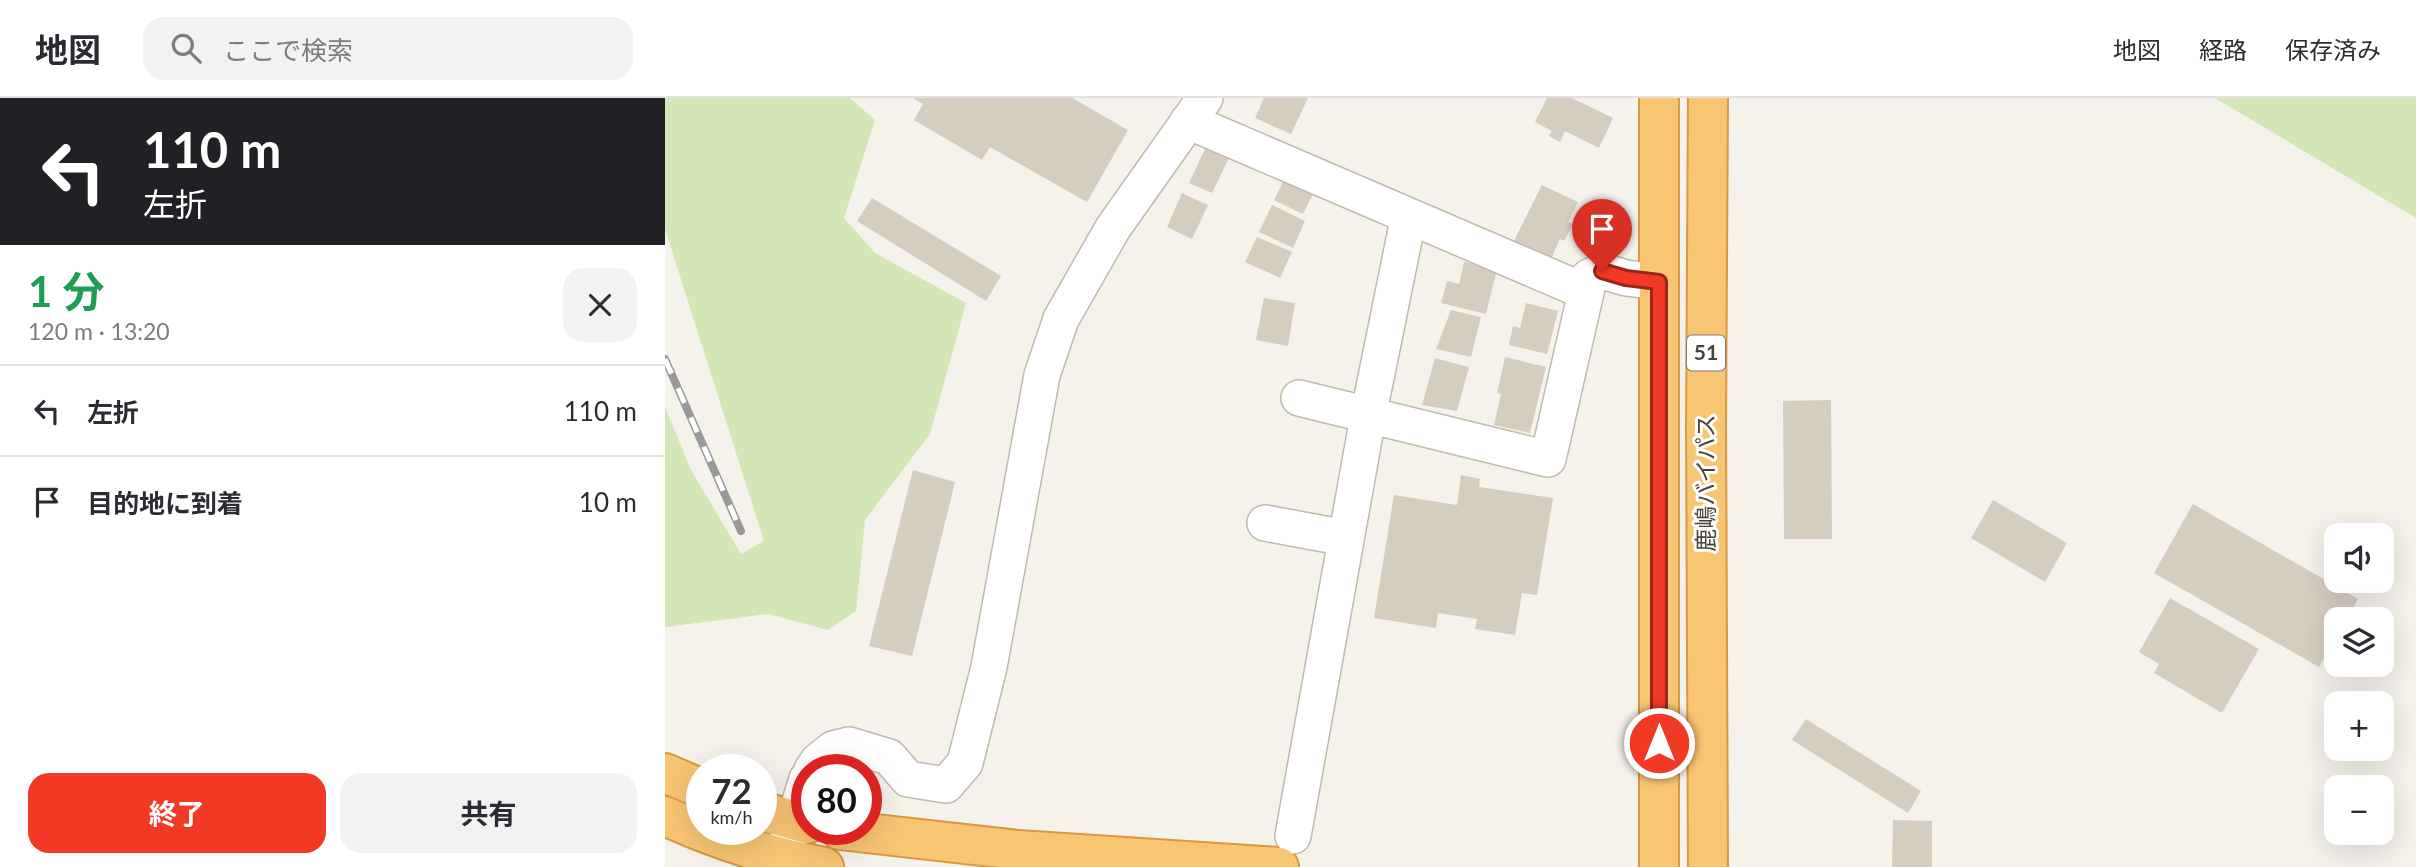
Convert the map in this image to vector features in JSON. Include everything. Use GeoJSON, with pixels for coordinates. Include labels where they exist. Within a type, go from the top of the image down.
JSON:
{"type":"FeatureCollection","features":[{"type":"Feature","properties":{"kind":"highway","name":"鹿嶋バイパス"},"geometry":{"type":"LineString","coordinates":[[1659,98],[1659,867]]}},
{"type":"Feature","properties":{"kind":"highway","name":"鹿嶋バイパス"},"geometry":{"type":"LineString","coordinates":[[1708,98],[1706,439],[1709,867]]}},
{"type":"Feature","properties":{"kind":"highway"},"geometry":{"type":"LineString","coordinates":[[665,773],[686,782]]}},
{"type":"Feature","properties":{"kind":"highway"},"geometry":{"type":"LineString","coordinates":[[665,816],[781,863],[824,867]]}},
{"type":"Feature","properties":{"kind":"highway"},"geometry":{"type":"LineString","coordinates":[[882,835],[1018,850],[1286,851]]}},
{"type":"Feature","properties":{"kind":"street"},"geometry":{"type":"LineString","coordinates":[[882,755],[889,757],[908,779],[946,785],[965,763],[989,667],[1042,375],[1058,330],[1113,228],[1196,110],[1585,292]]}},
{"type":"Feature","properties":{"kind":"street"},"geometry":{"type":"LineString","coordinates":[[1286,851],[1407,225]]}},
{"type":"Feature","properties":{"kind":"street"},"geometry":{"type":"LineString","coordinates":[[1299,398],[1548,459],[1589,277],[1602,271],[1626,278],[1659,282]]}},
{"type":"Feature","properties":{"kind":"street"},"geometry":{"type":"LineString","coordinates":[[1265,523],[1346,538]]}},
{"type":"Feature","properties":{"kind":"street"},"geometry":{"type":"LineString","coordinates":[[827,754],[833,749],[849,745],[879,754]]}},
{"type":"Feature","properties":{"kind":"street"},"geometry":{"type":"LineString","coordinates":[[781,863],[787,819]]}},
{"type":"Feature","properties":{"kind":"green space"},"geometry":{"type":"Polygon","coordinates":[[[665,98],[850,98],[875,120],[844,218],[875,253],[966,303],[930,434],[865,520],[856,611],[828,630],[768,614],[665,627],[665,407],[691,470],[741,554],[764,541],[665,229],[665,98]]]}},
{"type":"Feature","properties":{"kind":"green space"},"geometry":{"type":"Polygon","coordinates":[[[2215,98],[2416,98],[2416,218],[2215,98]]]}},
{"type":"Feature","properties":{"kind":"building"},"geometry":{"type":"Polygon","coordinates":[[[913,98],[1072,98],[1128,130],[1087,202],[990,147],[982,160],[914,120],[923,104],[913,98]]]}},
{"type":"Feature","properties":{"kind":"building"},"geometry":{"type":"Polygon","coordinates":[[[1264,98],[1308,98],[1291,134],[1255,118],[1264,98]]]}},
{"type":"Feature","properties":{"kind":"building"},"geometry":{"type":"Polygon","coordinates":[[[1547,98],[1572,98],[1613,118],[1599,148],[1565,131],[1560,142],[1549,136],[1552,131],[1535,122],[1547,98]]]}},
{"type":"Feature","properties":{"kind":"building"},"geometry":{"type":"Polygon","coordinates":[[[1206,147],[1229,158],[1212,193],[1189,183],[1206,147]]]}},
{"type":"Feature","properties":{"kind":"building"},"geometry":{"type":"Polygon","coordinates":[[[1288,172],[1317,186],[1303,214],[1274,200],[1288,172]]]}},
{"type":"Feature","properties":{"kind":"building"},"geometry":{"type":"Polygon","coordinates":[[[1542,185],[1578,202],[1568,222],[1573,224],[1564,241],[1560,239],[1550,261],[1513,243],[1542,185]]]}},
{"type":"Feature","properties":{"kind":"building"},"geometry":{"type":"Polygon","coordinates":[[[1182,193],[1208,205],[1192,239],[1167,227],[1182,193]]]}},
{"type":"Feature","properties":{"kind":"building"},"geometry":{"type":"Polygon","coordinates":[[[872,198],[1001,276],[986,301],[857,221],[872,198]]]}},
{"type":"Feature","properties":{"kind":"building"},"geometry":{"type":"Polygon","coordinates":[[[1272,205],[1305,221],[1293,248],[1259,232],[1272,205]]]}},
{"type":"Feature","properties":{"kind":"building"},"geometry":{"type":"Polygon","coordinates":[[[1257,237],[1292,252],[1280,278],[1245,262],[1257,237]]]}},
{"type":"Feature","properties":{"kind":"building"},"geometry":{"type":"Polygon","coordinates":[[[1464,262],[1497,270],[1486,314],[1441,303],[1447,281],[1459,284],[1464,262]]]}},
{"type":"Feature","properties":{"kind":"building"},"geometry":{"type":"Polygon","coordinates":[[[1264,298],[1295,303],[1288,346],[1256,340],[1264,298]]]}},
{"type":"Feature","properties":{"kind":"building"},"geometry":{"type":"Polygon","coordinates":[[[1526,303],[1558,311],[1547,354],[1509,345],[1513,326],[1520,328],[1526,303]]]}},
{"type":"Feature","properties":{"kind":"building"},"geometry":{"type":"Polygon","coordinates":[[[1451,310],[1481,317],[1471,357],[1436,349],[1451,310]]]}},
{"type":"Feature","properties":{"kind":"building"},"geometry":{"type":"Polygon","coordinates":[[[1505,357],[1546,367],[1530,433],[1494,425],[1501,394],[1497,393],[1505,357]]]}},
{"type":"Feature","properties":{"kind":"building"},"geometry":{"type":"Polygon","coordinates":[[[1435,358],[1469,367],[1457,411],[1422,405],[1435,358]]]}},
{"type":"Feature","properties":{"kind":"building"},"geometry":{"type":"Polygon","coordinates":[[[1831,400],[1832,539],[1784,539],[1783,401],[1831,400]]]}},
{"type":"Feature","properties":{"kind":"building"},"geometry":{"type":"Polygon","coordinates":[[[913,470],[955,482],[912,656],[869,646],[913,470]]]}},
{"type":"Feature","properties":{"kind":"building"},"geometry":{"type":"Polygon","coordinates":[[[1461,475],[1480,479],[1479,487],[1553,498],[1537,595],[1522,593],[1515,635],[1475,629],[1477,619],[1438,613],[1436,628],[1374,618],[1394,495],[1457,505],[1461,475]]]}},
{"type":"Feature","properties":{"kind":"building"},"geometry":{"type":"Polygon","coordinates":[[[1993,500],[2067,543],[2045,582],[1971,538],[1993,500]]]}},
{"type":"Feature","properties":{"kind":"building"},"geometry":{"type":"Polygon","coordinates":[[[2193,504],[2324,579],[2324,593],[2348,593],[2358,599],[2354,607],[2324,607],[2324,658],[2319,667],[2154,573],[2193,504]]]}},
{"type":"Feature","properties":{"kind":"building"},"geometry":{"type":"Polygon","coordinates":[[[2170,598],[2259,649],[2222,713],[2154,673],[2159,664],[2139,652],[2170,598]]]}},
{"type":"Feature","properties":{"kind":"building"},"geometry":{"type":"Polygon","coordinates":[[[1806,719],[1921,791],[1908,813],[1792,740],[1806,719]]]}},
{"type":"Feature","properties":{"kind":"building"},"geometry":{"type":"Polygon","coordinates":[[[1893,820],[1932,821],[1932,867],[1892,867],[1893,820]]]}},
{"type":"Feature","properties":{"kind":"railway"},"geometry":{"type":"LineString","coordinates":[[665,359],[741,531]]}},
{"type":"Feature","properties":{"kind":"route"},"geometry":{"type":"LineString","coordinates":[[1602,271],[1626,278],[1659,282],[1659,743]]}}]}
